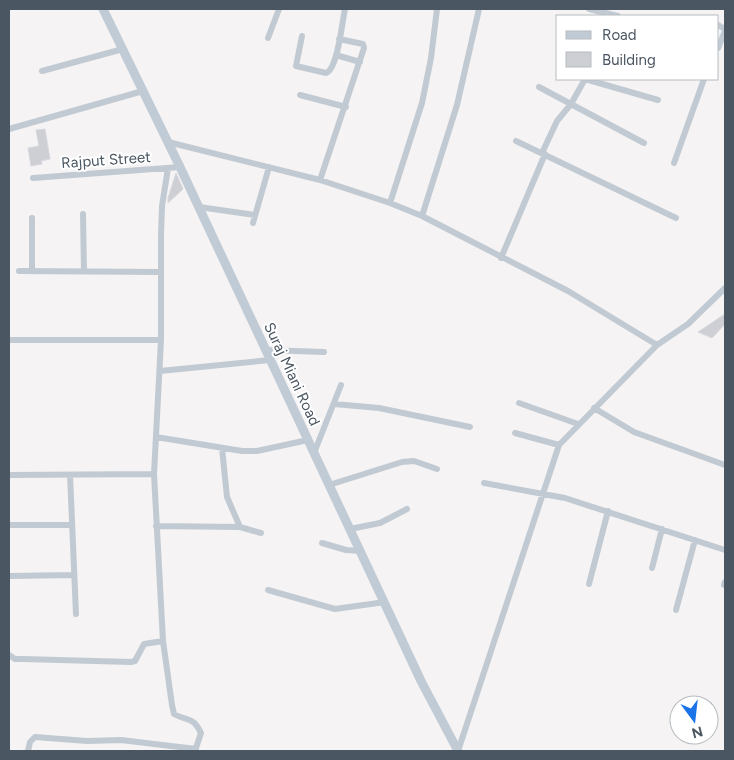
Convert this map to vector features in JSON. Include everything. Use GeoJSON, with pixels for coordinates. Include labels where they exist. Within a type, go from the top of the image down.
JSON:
{"type":"FeatureCollection","features":[{"type":"Feature","properties":{"kind":"street","name":"Suraj Miani Road"},"geometry":{"type":"LineString","coordinates":[[103,9],[199,207],[422,681],[458,751]]}},
{"type":"Feature","properties":{"kind":"street"},"geometry":{"type":"LineString","coordinates":[[268,38],[279,9]]}},
{"type":"Feature","properties":{"kind":"street"},"geometry":{"type":"LineString","coordinates":[[302,36],[296,62],[298,67],[329,73],[332,71],[345,9]]}},
{"type":"Feature","properties":{"kind":"street"},"geometry":{"type":"LineString","coordinates":[[390,203],[422,103],[431,58],[437,9]]}},
{"type":"Feature","properties":{"kind":"street"},"geometry":{"type":"LineString","coordinates":[[422,216],[457,106],[479,9]]}},
{"type":"Feature","properties":{"kind":"street"},"geometry":{"type":"LineString","coordinates":[[589,9],[608,15]]}},
{"type":"Feature","properties":{"kind":"street"},"geometry":{"type":"LineString","coordinates":[[719,45],[725,30]]}},
{"type":"Feature","properties":{"kind":"street"},"geometry":{"type":"LineString","coordinates":[[320,180],[346,107],[364,45],[339,39]]}},
{"type":"Feature","properties":{"kind":"street"},"geometry":{"type":"LineString","coordinates":[[42,72],[123,49]]}},
{"type":"Feature","properties":{"kind":"street"},"geometry":{"type":"LineString","coordinates":[[336,54],[360,62]]}},
{"type":"Feature","properties":{"kind":"street"},"geometry":{"type":"LineString","coordinates":[[501,258],[557,121],[571,104],[584,80]]}},
{"type":"Feature","properties":{"kind":"street"},"geometry":{"type":"LineString","coordinates":[[588,80],[658,100]]}},
{"type":"Feature","properties":{"kind":"street"},"geometry":{"type":"LineString","coordinates":[[674,163],[704,80]]}},
{"type":"Feature","properties":{"kind":"street"},"geometry":{"type":"LineString","coordinates":[[539,87],[644,143]]}},
{"type":"Feature","properties":{"kind":"street"},"geometry":{"type":"LineString","coordinates":[[9,129],[143,91]]}},
{"type":"Feature","properties":{"kind":"street"},"geometry":{"type":"LineString","coordinates":[[300,95],[346,107]]}},
{"type":"Feature","properties":{"kind":"street"},"geometry":{"type":"LineString","coordinates":[[516,141],[676,218]]}},
{"type":"Feature","properties":{"kind":"street"},"geometry":{"type":"LineString","coordinates":[[168,142],[320,180],[390,203],[422,216],[568,291],[657,345]]}},
{"type":"Feature","properties":{"kind":"street","name":"Rajput Street"},"geometry":{"type":"LineString","coordinates":[[33,178],[180,167]]}},
{"type":"Feature","properties":{"kind":"street"},"geometry":{"type":"LineString","coordinates":[[28,751],[30,742],[35,737],[87,741],[121,740],[195,750],[201,733],[193,721],[174,714],[163,641],[156,526],[154,474],[161,340],[162,206],[168,168]]}},
{"type":"Feature","properties":{"kind":"street"},"geometry":{"type":"LineString","coordinates":[[199,207],[254,219],[269,168]]}},
{"type":"Feature","properties":{"kind":"street"},"geometry":{"type":"LineString","coordinates":[[83,214],[84,271]]}},
{"type":"Feature","properties":{"kind":"street"},"geometry":{"type":"LineString","coordinates":[[32,218],[32,271]]}},
{"type":"Feature","properties":{"kind":"street"},"geometry":{"type":"LineString","coordinates":[[19,271],[161,272]]}},
{"type":"Feature","properties":{"kind":"street"},"geometry":{"type":"LineString","coordinates":[[458,751],[559,445],[657,345],[688,324],[725,288]]}},
{"type":"Feature","properties":{"kind":"street"},"geometry":{"type":"LineString","coordinates":[[9,340],[161,340]]}},
{"type":"Feature","properties":{"kind":"street"},"geometry":{"type":"LineString","coordinates":[[266,350],[324,352]]}},
{"type":"Feature","properties":{"kind":"street"},"geometry":{"type":"LineString","coordinates":[[160,371],[270,360]]}},
{"type":"Feature","properties":{"kind":"street"},"geometry":{"type":"LineString","coordinates":[[314,453],[342,386]]}},
{"type":"Feature","properties":{"kind":"street"},"geometry":{"type":"LineString","coordinates":[[519,403],[578,424]]}},
{"type":"Feature","properties":{"kind":"street"},"geometry":{"type":"LineString","coordinates":[[334,404],[379,408],[470,427]]}},
{"type":"Feature","properties":{"kind":"street"},"geometry":{"type":"LineString","coordinates":[[594,408],[634,432],[725,465]]}},
{"type":"Feature","properties":{"kind":"street"},"geometry":{"type":"LineString","coordinates":[[515,433],[559,445]]}},
{"type":"Feature","properties":{"kind":"street"},"geometry":{"type":"LineString","coordinates":[[156,437],[242,451],[257,451],[308,440]]}},
{"type":"Feature","properties":{"kind":"street"},"geometry":{"type":"LineString","coordinates":[[222,448],[226,497],[240,527]]}},
{"type":"Feature","properties":{"kind":"street"},"geometry":{"type":"LineString","coordinates":[[329,485],[402,462],[414,462],[437,469]]}},
{"type":"Feature","properties":{"kind":"street"},"geometry":{"type":"LineString","coordinates":[[9,475],[154,474]]}},
{"type":"Feature","properties":{"kind":"street"},"geometry":{"type":"LineString","coordinates":[[70,475],[76,614]]}},
{"type":"Feature","properties":{"kind":"street"},"geometry":{"type":"LineString","coordinates":[[484,483],[565,498],[725,550]]}},
{"type":"Feature","properties":{"kind":"street"},"geometry":{"type":"LineString","coordinates":[[350,529],[380,523],[408,509]]}},
{"type":"Feature","properties":{"kind":"street"},"geometry":{"type":"LineString","coordinates":[[589,584],[608,512]]}},
{"type":"Feature","properties":{"kind":"street"},"geometry":{"type":"LineString","coordinates":[[9,525],[72,525]]}},
{"type":"Feature","properties":{"kind":"street"},"geometry":{"type":"LineString","coordinates":[[156,526],[240,527],[261,533]]}},
{"type":"Feature","properties":{"kind":"street"},"geometry":{"type":"LineString","coordinates":[[652,568],[662,529]]}},
{"type":"Feature","properties":{"kind":"street"},"geometry":{"type":"LineString","coordinates":[[676,610],[695,540]]}},
{"type":"Feature","properties":{"kind":"street"},"geometry":{"type":"LineString","coordinates":[[322,543],[346,550],[360,551]]}},
{"type":"Feature","properties":{"kind":"street"},"geometry":{"type":"LineString","coordinates":[[9,576],[74,575]]}},
{"type":"Feature","properties":{"kind":"street"},"geometry":{"type":"LineString","coordinates":[[268,590],[335,609],[385,602]]}},
{"type":"Feature","properties":{"kind":"street"},"geometry":{"type":"LineString","coordinates":[[9,655],[15,659],[131,662],[135,661],[144,644],[163,641]]}},
{"type":"Feature","properties":{"kind":"building"},"geometry":{"type":"Polygon","coordinates":[[[45,129],[50,159],[41,161],[42,164],[31,166],[28,148],[39,146],[36,130],[45,129]]]}},
{"type":"Feature","properties":{"kind":"building"},"geometry":{"type":"Polygon","coordinates":[[[176,173],[183,189],[168,203],[168,198],[176,173]]]}},
{"type":"Feature","properties":{"kind":"building"},"geometry":{"type":"Polygon","coordinates":[[[725,314],[725,324],[712,338],[698,332],[725,314]]]}}]}
